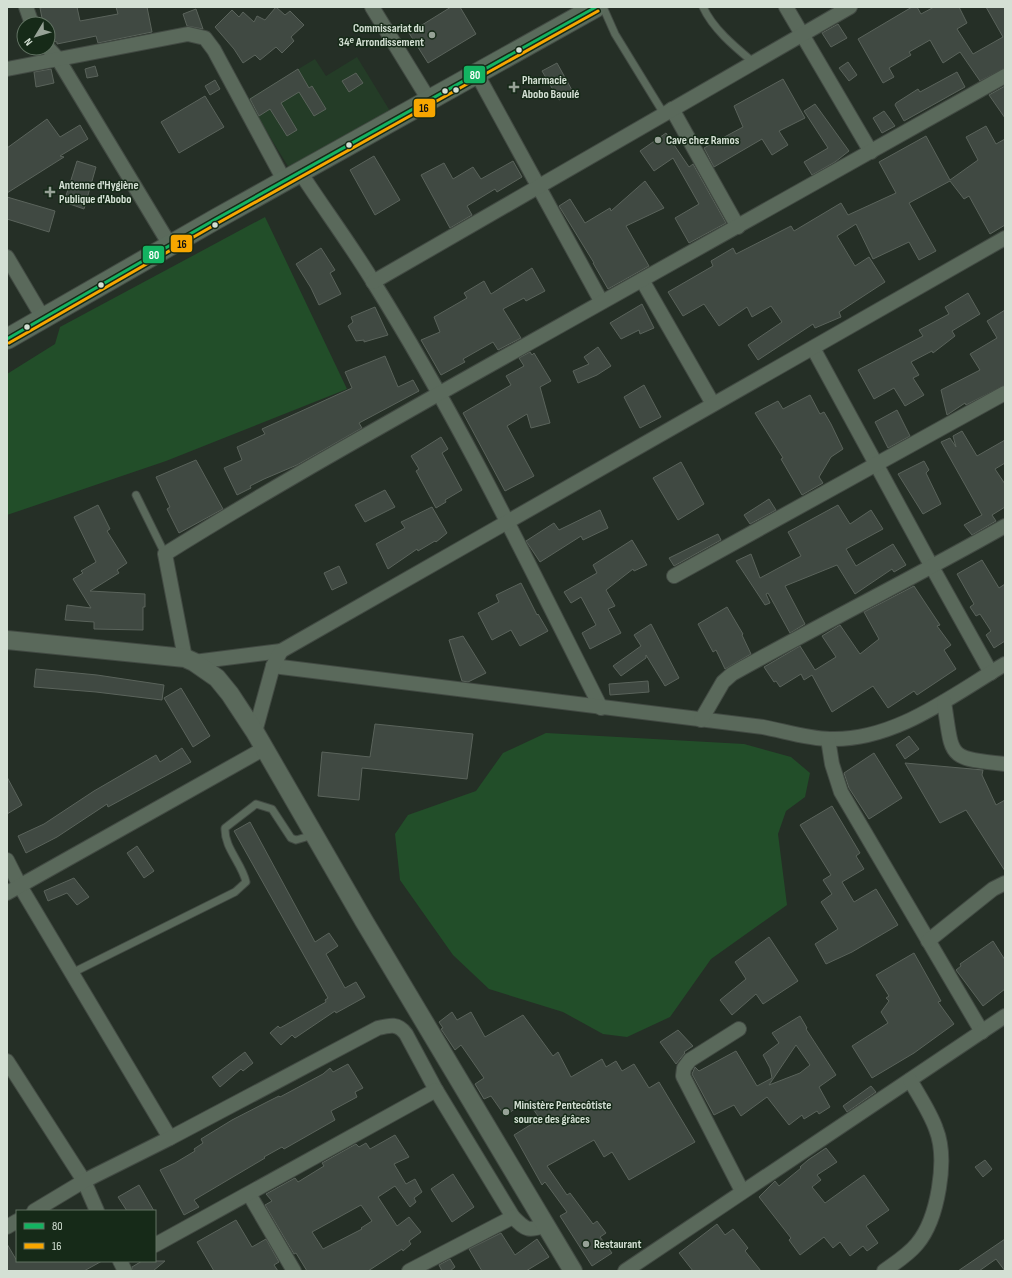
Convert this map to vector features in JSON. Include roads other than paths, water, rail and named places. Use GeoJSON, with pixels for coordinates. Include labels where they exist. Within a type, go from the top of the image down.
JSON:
{"type":"FeatureCollection","features":[{"type":"Feature","properties":{"kind":"main road"},"geometry":{"type":"LineString","coordinates":[[7,339],[170,245],[596,7]]}},
{"type":"Feature","properties":{"kind":"street"},"geometry":{"type":"LineString","coordinates":[[372,7],[429,100]]}},
{"type":"Feature","properties":{"kind":"street"},"geometry":{"type":"LineString","coordinates":[[786,7],[871,152]]}},
{"type":"Feature","properties":{"kind":"street"},"geometry":{"type":"LineString","coordinates":[[374,282],[850,7]]}},
{"type":"Feature","properties":{"kind":"street"},"geometry":{"type":"LineString","coordinates":[[7,69],[188,34],[205,38],[214,50],[292,177],[374,282],[439,394],[507,522],[601,708]]}},
{"type":"Feature","properties":{"kind":"street"},"geometry":{"type":"LineString","coordinates":[[55,56],[170,245]]}},
{"type":"Feature","properties":{"kind":"street"},"geometry":{"type":"LineString","coordinates":[[477,74],[601,301]]}},
{"type":"Feature","properties":{"kind":"street"},"geometry":{"type":"LineString","coordinates":[[573,1271],[314,834],[256,732],[234,699],[217,678],[190,660],[164,554],[238,508],[601,301],[738,227],[1005,76]]}},
{"type":"Feature","properties":{"kind":"street"},"geometry":{"type":"LineString","coordinates":[[668,112],[738,227]]}},
{"type":"Feature","properties":{"kind":"street"},"geometry":{"type":"LineString","coordinates":[[7,640],[190,660],[281,651],[1005,238]]}},
{"type":"Feature","properties":{"kind":"street"},"geometry":{"type":"LineString","coordinates":[[7,256],[43,318]]}},
{"type":"Feature","properties":{"kind":"street"},"geometry":{"type":"LineString","coordinates":[[642,280],[713,404]]}},
{"type":"Feature","properties":{"kind":"street"},"geometry":{"type":"LineString","coordinates":[[813,348],[991,673]]}},
{"type":"Feature","properties":{"kind":"street"},"geometry":{"type":"LineString","coordinates":[[674,576],[1005,392]]}},
{"type":"Feature","properties":{"kind":"street"},"geometry":{"type":"LineString","coordinates":[[701,720],[723,682],[732,674],[816,627],[932,567],[1005,526]]}},
{"type":"Feature","properties":{"kind":"street"},"geometry":{"type":"LineString","coordinates":[[256,732],[273,666],[281,651]]}},
{"type":"Feature","properties":{"kind":"street"},"geometry":{"type":"LineString","coordinates":[[273,666],[763,727],[828,740],[852,738],[885,730],[944,702],[1005,664]]}},
{"type":"Feature","properties":{"kind":"street"},"geometry":{"type":"LineString","coordinates":[[944,702],[951,746],[956,754],[966,760],[1005,764]]}},
{"type":"Feature","properties":{"kind":"street"},"geometry":{"type":"LineString","coordinates":[[828,740],[832,764],[842,792],[982,1032]]}},
{"type":"Feature","properties":{"kind":"street"},"geometry":{"type":"LineString","coordinates":[[7,893],[264,748]]}},
{"type":"Feature","properties":{"kind":"street"},"geometry":{"type":"LineString","coordinates":[[7,860],[20,886],[170,1138]]}},
{"type":"Feature","properties":{"kind":"street"},"geometry":{"type":"LineString","coordinates":[[928,941],[993,889],[1005,883]]}},
{"type":"Feature","properties":{"kind":"street"},"geometry":{"type":"LineString","coordinates":[[625,1271],[742,1191],[1005,1016]]}},
{"type":"Feature","properties":{"kind":"street"},"geometry":{"type":"LineString","coordinates":[[36,1210],[84,1181],[170,1138],[378,1028],[392,1025],[400,1027],[406,1034],[436,1090],[513,1217],[524,1228],[531,1230],[546,1224]]}},
{"type":"Feature","properties":{"kind":"street"},"geometry":{"type":"LineString","coordinates":[[740,1029],[690,1060],[684,1068],[683,1076],[742,1191]]}},
{"type":"Feature","properties":{"kind":"street"},"geometry":{"type":"LineString","coordinates":[[7,1061],[84,1181],[97,1210]]}},
{"type":"Feature","properties":{"kind":"street"},"geometry":{"type":"LineString","coordinates":[[884,1271],[909,1252],[925,1232],[936,1202],[940,1179],[942,1157],[936,1130],[910,1080]]}},
{"type":"Feature","properties":{"kind":"street"},"geometry":{"type":"LineString","coordinates":[[156,1244],[436,1090]]}},
{"type":"Feature","properties":{"kind":"street"},"geometry":{"type":"LineString","coordinates":[[249,1194],[294,1271]]}},
{"type":"Feature","properties":{"kind":"street"},"geometry":{"type":"LineString","coordinates":[[409,1271],[513,1217]]}},
{"type":"Feature","properties":{"kind":"street"},"geometry":{"type":"LineString","coordinates":[[7,1227],[16,1222]]}},
{"type":"Feature","properties":{"kind":"lane"},"geometry":{"type":"LineString","coordinates":[[603,7],[615,34],[668,112]]}},
{"type":"Feature","properties":{"kind":"lane"},"geometry":{"type":"LineString","coordinates":[[703,7],[706,15],[734,45],[753,62]]}},
{"type":"Feature","properties":{"kind":"lane"},"geometry":{"type":"LineString","coordinates":[[136,495],[164,554]]}},
{"type":"Feature","properties":{"kind":"lane"},"geometry":{"type":"LineString","coordinates":[[72,973],[235,892],[246,882],[244,873],[235,858],[225,834],[225,828],[256,804],[272,810],[291,838],[296,840],[314,834]]}},
{"type":"Feature","properties":{"kind":"place","name":"Commissariat du 34ᵉ Arrondissement"},"geometry":{"type":"Point","coordinates":[432,35]}},
{"type":"Feature","properties":{"kind":"place","name":"Pharmacie Abobo Baoulé"},"geometry":{"type":"Point","coordinates":[514,87]}},
{"type":"Feature","properties":{"kind":"place","name":"Cave chez Ramos"},"geometry":{"type":"Point","coordinates":[658,140]}},
{"type":"Feature","properties":{"kind":"place","name":"Antenne d'Hygiène Publique d'Abobo"},"geometry":{"type":"Point","coordinates":[50,192]}},
{"type":"Feature","properties":{"kind":"place","name":"Ministère Pentecôtiste source des grâces"},"geometry":{"type":"Point","coordinates":[506,1112]}},
{"type":"Feature","properties":{"kind":"place","name":"Restaurant"},"geometry":{"type":"Point","coordinates":[586,1244]}}]}
